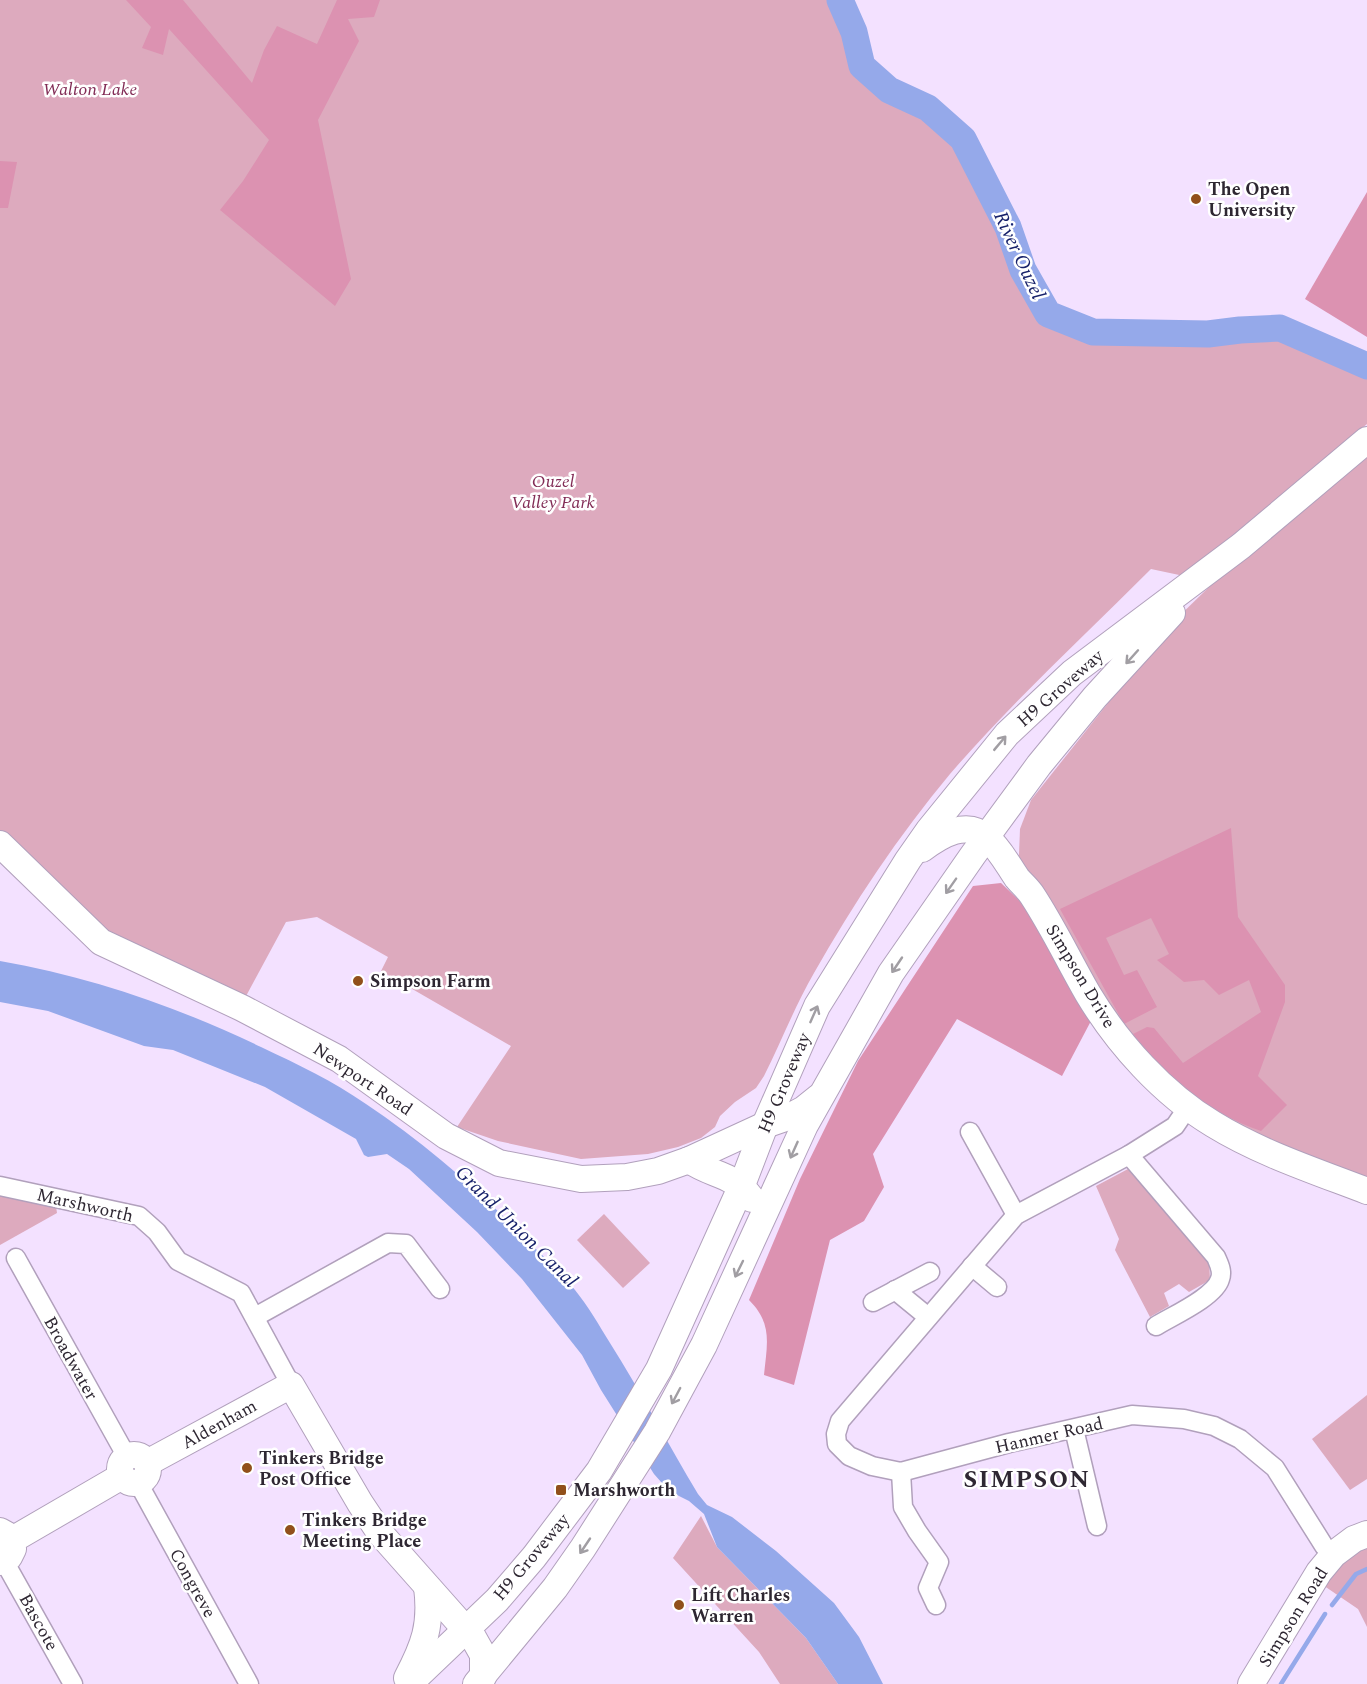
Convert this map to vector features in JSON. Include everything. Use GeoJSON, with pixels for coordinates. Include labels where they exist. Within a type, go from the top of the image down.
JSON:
{"type":"FeatureCollection","features":[{"type":"Feature","properties":{"kind":"street","name":"H9 Groveway"},"geometry":{"type":"LineString","coordinates":[[409,1684],[429,1655],[470,1634],[534,1557],[599,1471],[658,1369],[680,1324],[818,1006],[908,860],[962,788],[1007,734],[1072,673],[1241,546],[1367,440]]}},
{"type":"Feature","properties":{"kind":"street","name":"H9 Groveway"},"geometry":{"type":"LineString","coordinates":[[479,1681],[523,1628],[583,1548],[657,1432],[704,1345],[819,1097],[891,973],[975,840],[1095,697],[1168,616],[1241,546]]}},
{"type":"Feature","properties":{"kind":"street"},"geometry":{"type":"LineString","coordinates":[[1013,871],[1013,822],[1021,806],[1076,735],[1095,697]]}},
{"type":"Feature","properties":{"kind":"street"},"geometry":{"type":"LineString","coordinates":[[962,788],[975,840]]}},
{"type":"Feature","properties":{"kind":"street"},"geometry":{"type":"LineString","coordinates":[[908,860],[937,839],[958,830],[975,840]]}},
{"type":"Feature","properties":{"kind":"street","name":"Simpson Drive"},"geometry":{"type":"LineString","coordinates":[[975,840],[1013,871],[1031,893],[1089,996],[1116,1035],[1150,1073],[1188,1107],[1212,1124],[1247,1143],[1367,1191]]}},
{"type":"Feature","properties":{"kind":"street","name":"Newport Road"},"geometry":{"type":"LineString","coordinates":[[0,844],[101,942],[242,1008],[339,1059],[446,1136],[500,1163],[581,1179],[627,1177],[696,1165],[765,1125],[804,1109],[819,1097]]}},
{"type":"Feature","properties":{"kind":"street","name":"Hanmer Road"},"geometry":{"type":"LineString","coordinates":[[1188,1107],[1175,1126],[1129,1155],[1017,1215],[840,1421],[836,1434],[837,1444],[849,1456],[872,1466],[901,1472],[1009,1443],[1132,1415],[1184,1419],[1214,1426],[1240,1439],[1275,1468],[1324,1546],[1334,1554]]}},
{"type":"Feature","properties":{"kind":"street"},"geometry":{"type":"LineString","coordinates":[[970,1132],[1017,1215]]}},
{"type":"Feature","properties":{"kind":"street"},"geometry":{"type":"LineString","coordinates":[[1129,1155],[1216,1257],[1221,1269],[1220,1281],[1209,1294],[1156,1326]]}},
{"type":"Feature","properties":{"kind":"street"},"geometry":{"type":"LineString","coordinates":[[696,1165],[733,1179],[742,1185],[765,1216]]}},
{"type":"Feature","properties":{"kind":"street"},"geometry":{"type":"LineString","coordinates":[[696,1165],[719,1201],[722,1227]]}},
{"type":"Feature","properties":{"kind":"street","name":"Marshworth"},"geometry":{"type":"LineString","coordinates":[[0,1186],[139,1216],[157,1232],[178,1261],[241,1293],[291,1385],[380,1533],[470,1634]]}},
{"type":"Feature","properties":{"kind":"street"},"geometry":{"type":"LineString","coordinates":[[255,1317],[371,1259],[388,1243],[406,1244],[440,1289]]}},
{"type":"Feature","properties":{"kind":"street","name":"Broadwater"},"geometry":{"type":"LineString","coordinates":[[16,1258],[134,1469]]}},
{"type":"Feature","properties":{"kind":"street"},"geometry":{"type":"LineString","coordinates":[[972,1266],[997,1287]]}},
{"type":"Feature","properties":{"kind":"street"},"geometry":{"type":"LineString","coordinates":[[873,1302],[930,1272]]}},
{"type":"Feature","properties":{"kind":"street"},"geometry":{"type":"LineString","coordinates":[[895,1290],[928,1317]]}},
{"type":"Feature","properties":{"kind":"street","name":"Aldenham"},"geometry":{"type":"LineString","coordinates":[[4,1549],[134,1469],[291,1385]]}},
{"type":"Feature","properties":{"kind":"street"},"geometry":{"type":"LineString","coordinates":[[1074,1429],[1097,1526]]}},
{"type":"Feature","properties":{"kind":"street","name":"Congreve"},"geometry":{"type":"LineString","coordinates":[[134,1469],[142,1490],[249,1684]]}},
{"type":"Feature","properties":{"kind":"street"},"geometry":{"type":"LineString","coordinates":[[901,1472],[903,1507],[939,1562],[928,1588],[936,1605]]}},
{"type":"Feature","properties":{"kind":"street","name":"Simpson Road"},"geometry":{"type":"LineString","coordinates":[[1251,1684],[1314,1579],[1334,1554],[1354,1539],[1367,1534]]}},
{"type":"Feature","properties":{"kind":"street","name":"Bascote"},"geometry":{"type":"LineString","coordinates":[[4,1549],[73,1684]]}},
{"type":"Feature","properties":{"kind":"street"},"geometry":{"type":"LineString","coordinates":[[404,1684],[429,1655],[427,1587]]}},
{"type":"Feature","properties":{"kind":"street"},"geometry":{"type":"LineString","coordinates":[[470,1634],[489,1641],[498,1640],[523,1628]]}},
{"type":"Feature","properties":{"kind":"street"},"geometry":{"type":"LineString","coordinates":[[470,1634],[483,1655],[479,1681]]}},
{"type":"Feature","properties":{"kind":"green space","name":"Ouzel Valley Park"},"geometry":{"type":"Polygon","coordinates":[[[0,0],[840,0],[854,32],[862,66],[889,90],[928,108],[963,139],[1008,227],[1023,270],[1048,314],[1093,332],[1208,334],[1280,328],[1367,366],[1367,424],[1184,576],[1151,569],[1023,695],[974,747],[913,821],[861,896],[807,986],[756,1088],[735,1102],[720,1116],[715,1127],[701,1138],[678,1147],[648,1154],[581,1159],[498,1141],[457,1127],[511,1046],[381,971],[388,957],[317,917],[286,922],[245,998],[105,931],[0,833],[0,0]]]}},
{"type":"Feature","properties":{"kind":"green space"},"geometry":{"type":"Polygon","coordinates":[[[1367,442],[1367,1191],[1171,1092],[1018,879],[1020,829],[1031,800],[1170,625],[1244,553],[1367,442]]]}},
{"type":"Feature","properties":{"kind":"green space"},"geometry":{"type":"Polygon","coordinates":[[[1128,1169],[1209,1258],[1210,1280],[1189,1292],[1179,1284],[1164,1293],[1169,1306],[1150,1317],[1115,1250],[1119,1239],[1096,1186],[1128,1169]]]}},
{"type":"Feature","properties":{"kind":"green space"},"geometry":{"type":"Polygon","coordinates":[[[0,1195],[56,1206],[57,1213],[0,1245],[0,1195]]]}},
{"type":"Feature","properties":{"kind":"green space"},"geometry":{"type":"Polygon","coordinates":[[[604,1214],[650,1263],[623,1288],[577,1240],[604,1214]]]}},
{"type":"Feature","properties":{"kind":"green space"},"geometry":{"type":"Polygon","coordinates":[[[1367,1395],[1367,1479],[1350,1490],[1312,1439],[1367,1395]]]}},
{"type":"Feature","properties":{"kind":"green space"},"geometry":{"type":"Polygon","coordinates":[[[701,1516],[717,1547],[806,1638],[838,1684],[780,1684],[759,1652],[673,1558],[701,1516]]]}},
{"type":"Feature","properties":{"kind":"green space"},"geometry":{"type":"Polygon","coordinates":[[[1367,1534],[1367,1627],[1358,1609],[1314,1579],[1367,1534]]]}},
{"type":"Feature","properties":{"kind":"shaded area"},"geometry":{"type":"Polygon","coordinates":[[[126,0],[183,0],[252,83],[264,50],[277,26],[317,44],[337,0],[380,0],[374,17],[348,19],[359,41],[318,120],[351,279],[335,306],[220,210],[243,181],[269,140],[169,29],[163,55],[142,48],[151,27],[126,0]]]}},
{"type":"Feature","properties":{"kind":"shaded area"},"geometry":{"type":"Polygon","coordinates":[[[0,161],[17,162],[8,208],[0,208],[0,161]]]}},
{"type":"Feature","properties":{"kind":"shaded area"},"geometry":{"type":"Polygon","coordinates":[[[1367,192],[1367,337],[1305,299],[1367,192]]]}},
{"type":"Feature","properties":{"kind":"shaded area"},"geometry":{"type":"Polygon","coordinates":[[[1231,828],[1238,917],[1285,985],[1285,1002],[1258,1076],[1287,1105],[1261,1131],[1223,1114],[1190,1092],[1160,1065],[1133,1034],[1147,1027],[1154,1028],[1183,1063],[1261,1012],[1249,980],[1219,995],[1204,980],[1184,982],[1157,960],[1169,954],[1151,918],[1106,938],[1124,975],[1137,970],[1157,1007],[1124,1024],[1060,909],[1231,828]]]}},
{"type":"Feature","properties":{"kind":"shaded area"},"geometry":{"type":"Polygon","coordinates":[[[1001,883],[1028,909],[1092,1019],[1062,1076],[957,1019],[873,1154],[884,1187],[864,1221],[830,1240],[794,1385],[764,1375],[767,1335],[762,1317],[749,1300],[800,1179],[858,1061],[973,886],[1001,883]]]}},
{"type":"Feature","properties":{"kind":"water"},"geometry":{"type":"Polygon","coordinates":[[[0,961],[68,976],[134,995],[230,1032],[341,1088],[388,1119],[452,1169],[492,1205],[575,1290],[621,1362],[698,1494],[707,1505],[732,1517],[776,1551],[834,1603],[859,1637],[883,1684],[838,1684],[806,1638],[717,1547],[704,1514],[689,1501],[669,1491],[654,1474],[601,1390],[582,1355],[522,1279],[477,1232],[409,1169],[387,1154],[368,1157],[364,1155],[356,1139],[265,1087],[173,1050],[144,1046],[48,1011],[0,1002],[0,961]]]}},
{"type":"Feature","properties":{"kind":"waterway","name":"River Ouzel"},"geometry":{"type":"LineString","coordinates":[[840,0],[854,32],[862,66],[889,90],[928,108],[963,139],[1008,227],[1023,270],[1048,314],[1093,332],[1208,334],[1280,328],[1367,366]]}},
{"type":"Feature","properties":{"kind":"waterway"},"geometry":{"type":"LineString","coordinates":[[1332,1605],[1356,1574],[1367,1569]]}},
{"type":"Feature","properties":{"kind":"waterway"},"geometry":{"type":"LineString","coordinates":[[1281,1684],[1325,1614]]}},
{"type":"Feature","properties":{"kind":"place","name":"The Open University"},"geometry":{"type":"Point","coordinates":[1196,199]}},
{"type":"Feature","properties":{"kind":"place","name":"Simpson Farm"},"geometry":{"type":"Point","coordinates":[358,981]}},
{"type":"Feature","properties":{"kind":"place","name":"Tinkers Bridge Post Office"},"geometry":{"type":"Point","coordinates":[247,1468]}},
{"type":"Feature","properties":{"kind":"place","name":"Marshworth"},"geometry":{"type":"Point","coordinates":[561,1490]}},
{"type":"Feature","properties":{"kind":"place","name":"Tinkers Bridge Meeting Place"},"geometry":{"type":"Point","coordinates":[290,1530]}},
{"type":"Feature","properties":{"kind":"place","name":"Lift Charles Warren"},"geometry":{"type":"Point","coordinates":[679,1605]}},
{"type":"Feature","properties":{"kind":"district","name":"SIMPSON"},"geometry":{"type":"Point","coordinates":[1027,1479]}},
{"type":"Feature","properties":{"kind":"park label","name":"Walton Lake"},"geometry":{"type":"Point","coordinates":[90,89]}},
{"type":"Feature","properties":{"kind":"water label","name":"Grand Union Canal"},"geometry":{"type":"Point","coordinates":[517,1226]}}]}
